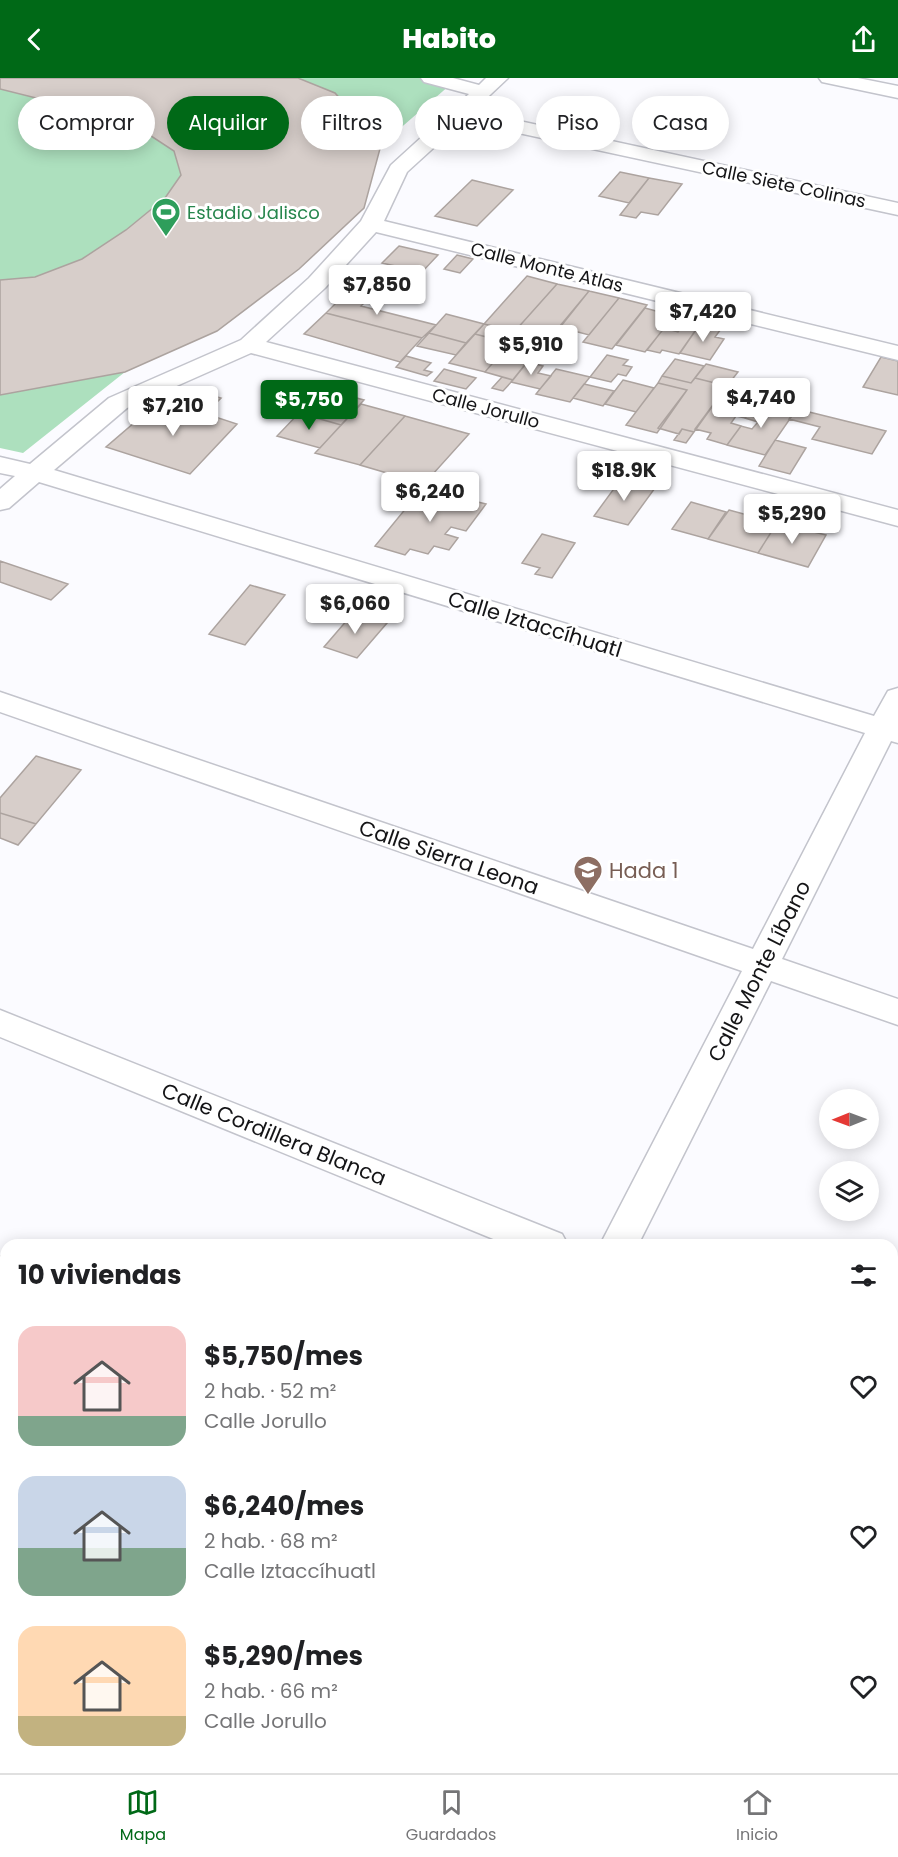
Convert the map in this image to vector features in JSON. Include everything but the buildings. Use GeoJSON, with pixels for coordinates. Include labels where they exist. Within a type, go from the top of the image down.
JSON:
{"type":"FeatureCollection","features":[{"type":"Feature","properties":{"kind":"street"},"geometry":{"type":"LineString","coordinates":[[431,78],[483,92]]}},
{"type":"Feature","properties":{"kind":"street"},"geometry":{"type":"LineString","coordinates":[[479,96],[498,78]]}},
{"type":"Feature","properties":{"kind":"street"},"geometry":{"type":"LineString","coordinates":[[829,78],[898,92]]}},
{"type":"Feature","properties":{"kind":"street","name":"Calle Siete Colinas"},"geometry":{"type":"LineString","coordinates":[[524,128],[898,209]]}},
{"type":"Feature","properties":{"kind":"street"},"geometry":{"type":"LineString","coordinates":[[0,502],[118,403],[249,345],[317,283],[371,224],[398,169],[419,150]]}},
{"type":"Feature","properties":{"kind":"street","name":"Calle Monte Atlas"},"geometry":{"type":"LineString","coordinates":[[371,224],[898,353]]}},
{"type":"Feature","properties":{"kind":"street","name":"Calle Jorullo"},"geometry":{"type":"LineString","coordinates":[[249,345],[898,518]]}},
{"type":"Feature","properties":{"kind":"street","name":"Calle Iztaccíhuatl"},"geometry":{"type":"LineString","coordinates":[[0,465],[33,472],[890,731]]}},
{"type":"Feature","properties":{"kind":"street","name":"Calle Monte Líbano"},"geometry":{"type":"LineString","coordinates":[[623,1239],[762,965],[890,731],[898,698]]}},
{"type":"Feature","properties":{"kind":"street","name":"Calle Sierra Leona"},"geometry":{"type":"LineString","coordinates":[[0,702],[898,1012]]}},
{"type":"Feature","properties":{"kind":"street","name":"Calle Cordillera Blanca"},"geometry":{"type":"LineString","coordinates":[[0,1023],[534,1239]]}},
{"type":"Feature","properties":{"kind":"green space","name":"Estadio Jalisco"},"geometry":{"type":"Polygon","coordinates":[[[0,78],[458,78],[437,96],[415,96],[415,115],[403,126],[403,96],[301,96],[301,150],[380,150],[364,208],[299,269],[217,331],[125,372],[23,453],[0,448],[0,78]]]}},
{"type":"Feature","properties":{"kind":"place","name":"Estadio Jalisco"},"geometry":{"type":"Point","coordinates":[166,238]}},
{"type":"Feature","properties":{"kind":"place","name":"Hada 1"},"geometry":{"type":"Point","coordinates":[588,896]}}]}
